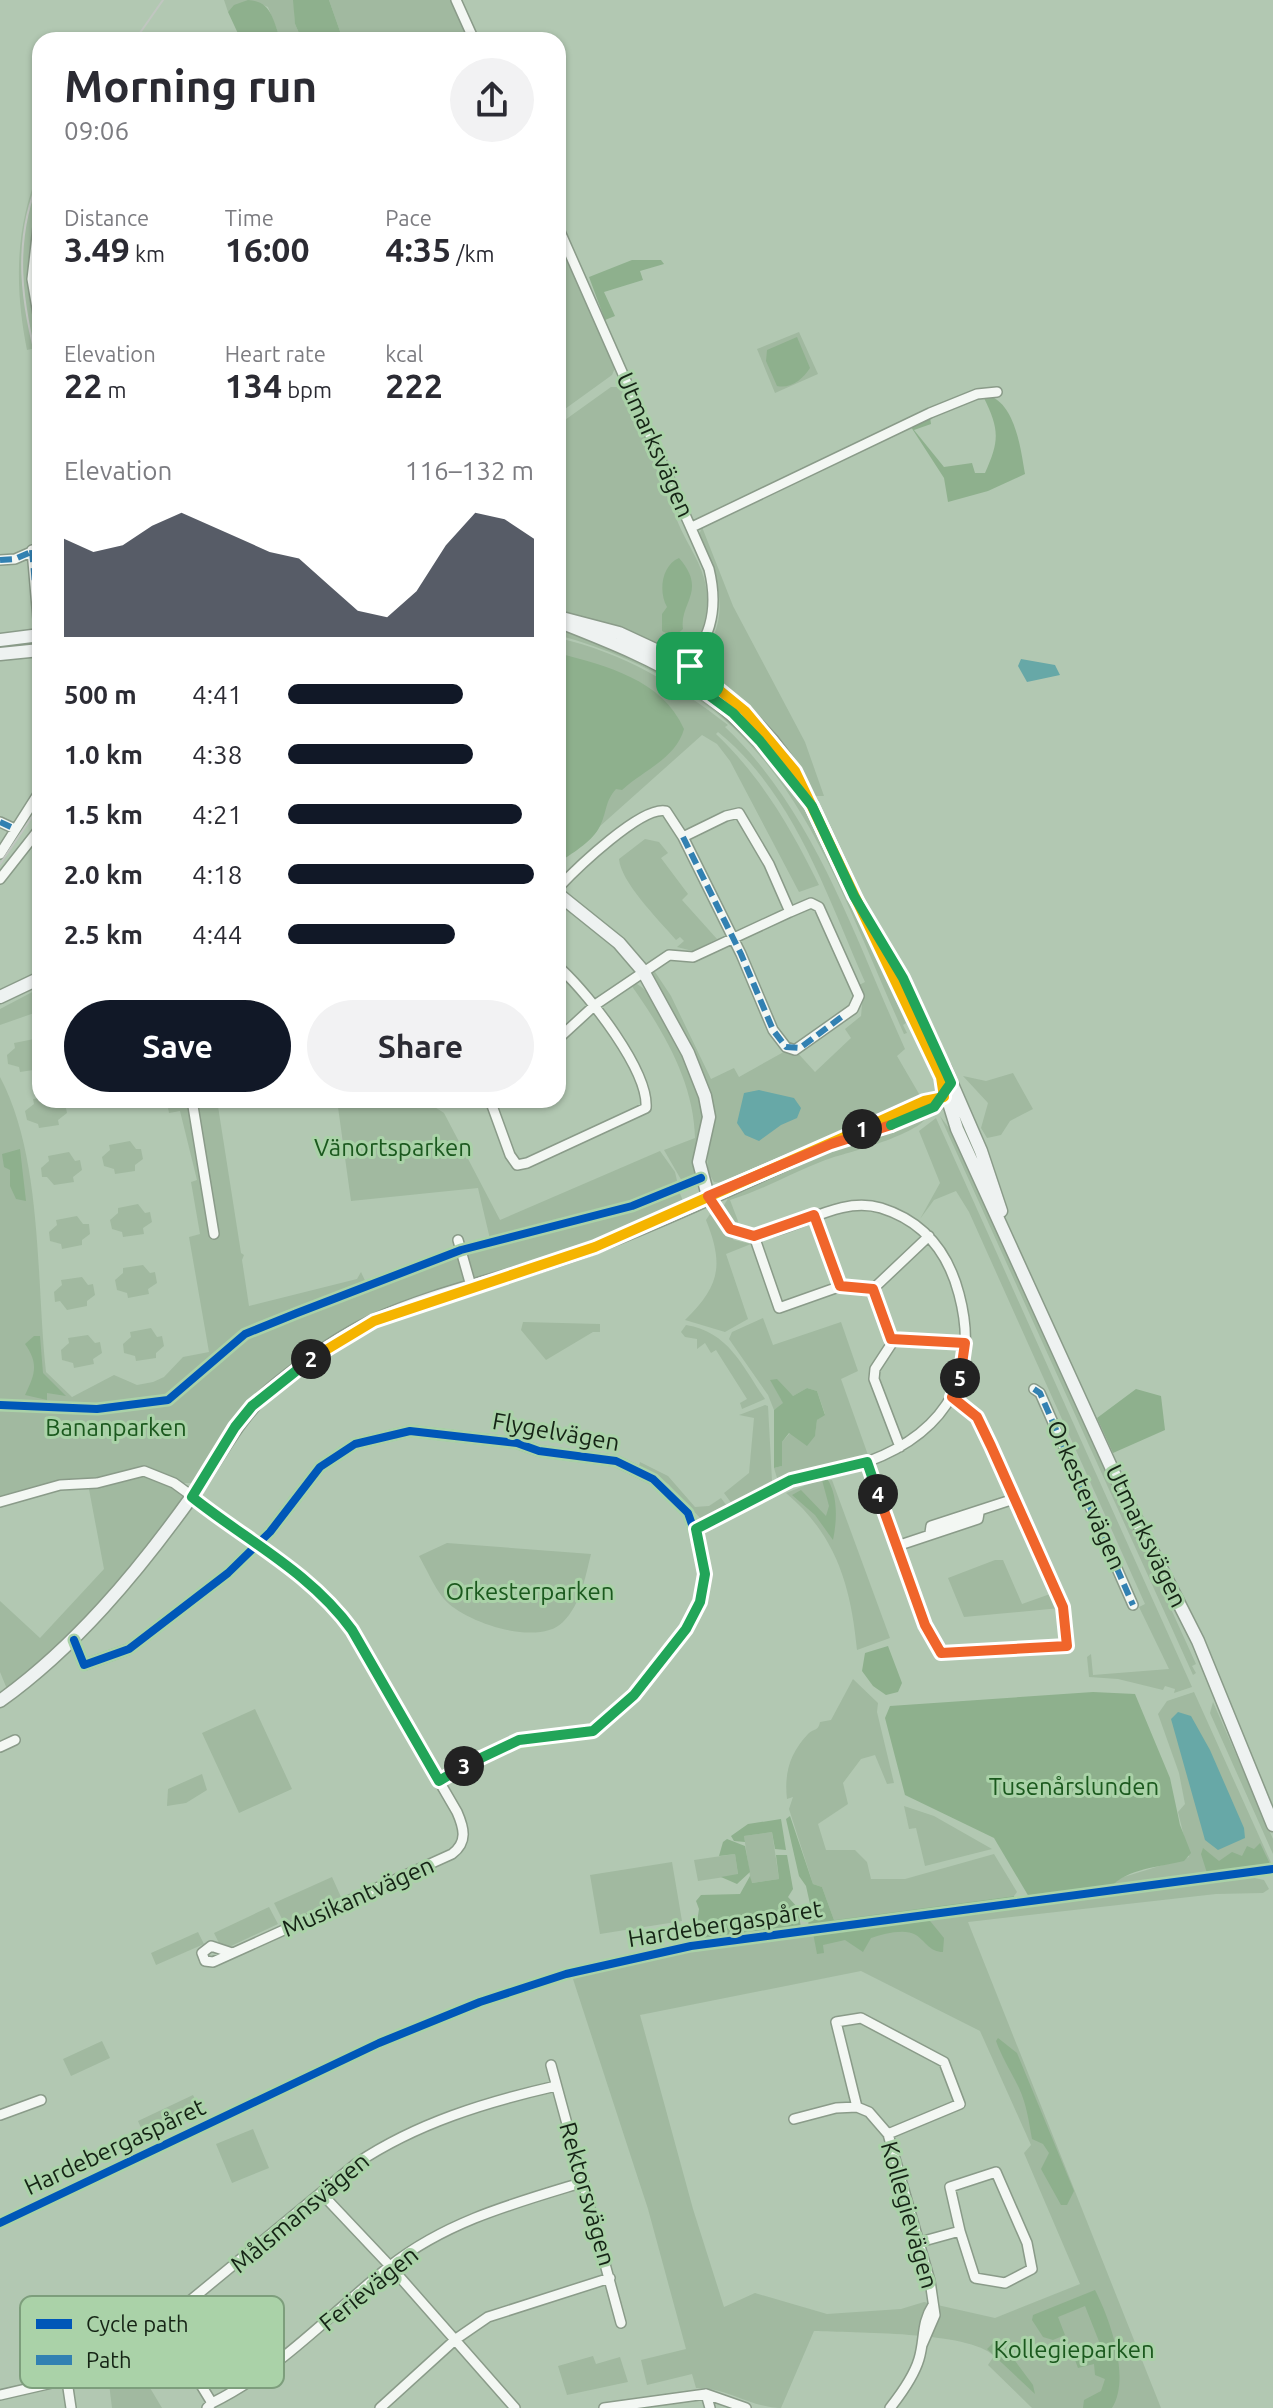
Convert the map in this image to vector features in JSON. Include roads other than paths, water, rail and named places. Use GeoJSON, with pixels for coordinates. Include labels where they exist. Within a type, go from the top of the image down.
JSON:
{"type":"FeatureCollection","features":[{"type":"Feature","properties":{"kind":"main road"},"geometry":{"type":"LineString","coordinates":[[566,623],[686,671]]}},
{"type":"Feature","properties":{"kind":"main road"},"geometry":{"type":"LineString","coordinates":[[0,640],[32,636]]}},
{"type":"Feature","properties":{"kind":"main road"},"geometry":{"type":"LineString","coordinates":[[0,654],[32,651]]}},
{"type":"Feature","properties":{"kind":"main road","name":"Utmarksvägen"},"geometry":{"type":"LineString","coordinates":[[686,671],[760,741],[812,806],[941,1077],[944,1097],[957,1129],[1135,1519],[1198,1641],[1273,1825]]}},
{"type":"Feature","properties":{"kind":"main road","name":"Utmarksvägen"},"geometry":{"type":"LineString","coordinates":[[854,896],[903,978],[951,1083],[992,1183],[1013,1249]]}},
{"type":"Feature","properties":{"kind":"main road"},"geometry":{"type":"LineString","coordinates":[[566,898],[619,943],[643,971],[688,1053],[705,1096],[709,1124],[699,1162],[708,1196]]}},
{"type":"Feature","properties":{"kind":"main road"},"geometry":{"type":"LineString","coordinates":[[0,997],[32,982]]}},
{"type":"Feature","properties":{"kind":"main road"},"geometry":{"type":"LineString","coordinates":[[831,1144],[934,1107],[951,1083]]}},
{"type":"Feature","properties":{"kind":"main road"},"geometry":{"type":"LineString","coordinates":[[0,1701],[74,1640],[136,1570],[192,1497],[235,1427],[252,1406],[323,1350],[374,1321],[595,1247],[924,1101],[944,1097],[956,1103],[992,1183]]}},
{"type":"Feature","properties":{"kind":"main road"},"geometry":{"type":"LineString","coordinates":[[934,1107],[957,1129]]}},
{"type":"Feature","properties":{"kind":"street"},"geometry":{"type":"LineString","coordinates":[[456,0],[470,32]]}},
{"type":"Feature","properties":{"kind":"street","name":"Utmarksvägen"},"geometry":{"type":"LineString","coordinates":[[566,245],[709,569],[715,601],[708,638],[686,671]]}},
{"type":"Feature","properties":{"kind":"street"},"geometry":{"type":"LineString","coordinates":[[692,527],[930,413],[977,394],[997,392]]}},
{"type":"Feature","properties":{"kind":"street"},"geometry":{"type":"LineString","coordinates":[[0,560],[15,559],[32,551]]}},
{"type":"Feature","properties":{"kind":"street"},"geometry":{"type":"LineString","coordinates":[[0,854],[32,803]]}},
{"type":"Feature","properties":{"kind":"street"},"geometry":{"type":"LineString","coordinates":[[566,884],[628,826],[654,810],[666,811],[683,837],[734,939],[779,1039],[789,1049],[800,1048],[856,1006],[859,996],[819,907],[811,903],[734,939],[693,957],[669,955],[595,1005],[566,1032]]}},
{"type":"Feature","properties":{"kind":"street"},"geometry":{"type":"LineString","coordinates":[[683,837],[739,813],[769,864],[790,912]]}},
{"type":"Feature","properties":{"kind":"street"},"geometry":{"type":"LineString","coordinates":[[0,822],[15,829]]}},
{"type":"Feature","properties":{"kind":"street"},"geometry":{"type":"LineString","coordinates":[[0,879],[32,838]]}},
{"type":"Feature","properties":{"kind":"street"},"geometry":{"type":"LineString","coordinates":[[493,1108],[510,1155],[517,1165],[646,1108],[646,1100],[625,1054],[595,1005],[566,974]]}},
{"type":"Feature","properties":{"kind":"street"},"geometry":{"type":"LineString","coordinates":[[193,1108],[214,1234]]}},
{"type":"Feature","properties":{"kind":"street"},"geometry":{"type":"LineString","coordinates":[[696,1529],[791,1480],[867,1462],[927,1430],[952,1397],[962,1368],[965,1343],[962,1306],[956,1282],[939,1248],[929,1236],[903,1217],[871,1206],[846,1206],[754,1236],[730,1229],[708,1196]]}},
{"type":"Feature","properties":{"kind":"street"},"geometry":{"type":"LineString","coordinates":[[814,1215],[840,1286]]}},
{"type":"Feature","properties":{"kind":"street"},"geometry":{"type":"LineString","coordinates":[[754,1236],[779,1308],[840,1286],[873,1289],[929,1236]]}},
{"type":"Feature","properties":{"kind":"street"},"geometry":{"type":"LineString","coordinates":[[458,1240],[471,1286]]}},
{"type":"Feature","properties":{"kind":"street"},"geometry":{"type":"LineString","coordinates":[[873,1289],[891,1339],[890,1349],[875,1369],[874,1379],[900,1447]]}},
{"type":"Feature","properties":{"kind":"street"},"geometry":{"type":"LineString","coordinates":[[891,1339],[965,1343]]}},
{"type":"Feature","properties":{"kind":"street","name":"Orkestervägen"},"geometry":{"type":"LineString","coordinates":[[1034,1389],[1040,1393],[1133,1605]]}},
{"type":"Feature","properties":{"kind":"street"},"geometry":{"type":"LineString","coordinates":[[867,1462],[925,1625],[941,1653],[1067,1646],[1063,1607],[977,1417],[952,1397]]}},
{"type":"Feature","properties":{"kind":"street","name":"Flygelvägen"},"geometry":{"type":"LineString","coordinates":[[74,1640],[84,1665],[129,1649],[259,1544],[328,1460],[355,1444],[410,1431],[517,1443],[539,1451],[600,1458],[635,1468],[671,1493],[688,1513],[696,1529],[705,1574],[700,1602],[686,1629],[611,1718],[586,1733],[505,1745],[439,1781]]}},
{"type":"Feature","properties":{"kind":"street","name":"Musikantvägen"},"geometry":{"type":"LineString","coordinates":[[0,1502],[60,1485],[97,1483],[144,1471],[168,1479],[320,1592],[346,1621],[463,1826],[463,1842],[458,1850],[232,1953]]}},
{"type":"Feature","properties":{"kind":"street"},"geometry":{"type":"LineString","coordinates":[[897,1546],[978,1519],[979,1513],[1014,1499]]}},
{"type":"Feature","properties":{"kind":"street"},"geometry":{"type":"LineString","coordinates":[[0,1747],[15,1740]]}},
{"type":"Feature","properties":{"kind":"street"},"geometry":{"type":"LineString","coordinates":[[794,2119],[836,2108],[857,2107],[836,2022],[861,2018],[944,2062],[960,2104],[888,2134]]}},
{"type":"Feature","properties":{"kind":"street","name":"Rektorsvägen"},"geometry":{"type":"LineString","coordinates":[[551,2065],[621,2323]]}},
{"type":"Feature","properties":{"kind":"street","name":"Målsmansvägen"},"geometry":{"type":"LineString","coordinates":[[196,2296],[357,2163],[412,2130],[461,2112],[556,2086]]}},
{"type":"Feature","properties":{"kind":"street"},"geometry":{"type":"LineString","coordinates":[[0,2115],[41,2100]]}},
{"type":"Feature","properties":{"kind":"street","name":"Kollegievägen"},"geometry":{"type":"LineString","coordinates":[[857,2107],[869,2112],[888,2134],[920,2242],[933,2305],[922,2326],[922,2345],[914,2372],[891,2408]]}},
{"type":"Feature","properties":{"kind":"street"},"geometry":{"type":"LineString","coordinates":[[996,2172],[1027,2243],[1032,2269],[1005,2283],[975,2278],[960,2231],[950,2187],[996,2172]]}},
{"type":"Feature","properties":{"kind":"street","name":"Ferievägen"},"geometry":{"type":"LineString","coordinates":[[284,2358],[390,2266],[462,2222],[584,2182]]}},
{"type":"Feature","properties":{"kind":"street"},"geometry":{"type":"LineString","coordinates":[[321,2193],[456,2339],[515,2408]]}},
{"type":"Feature","properties":{"kind":"street"},"geometry":{"type":"LineString","coordinates":[[920,2242],[960,2231]]}},
{"type":"Feature","properties":{"kind":"street"},"geometry":{"type":"LineString","coordinates":[[380,2408],[456,2339],[505,2310],[610,2278]]}},
{"type":"Feature","properties":{"kind":"street","name":"Målsmansvägen"},"geometry":{"type":"LineString","coordinates":[[0,2395],[40,2388]]}},
{"type":"Feature","properties":{"kind":"street"},"geometry":{"type":"LineString","coordinates":[[68,2388],[71,2408]]}},
{"type":"Feature","properties":{"kind":"street"},"geometry":{"type":"LineString","coordinates":[[200,2388],[210,2406]]}},
{"type":"Feature","properties":{"kind":"street","name":"Ferievägen"},"geometry":{"type":"LineString","coordinates":[[210,2406],[238,2388]]}},
{"type":"Feature","properties":{"kind":"street"},"geometry":{"type":"LineString","coordinates":[[604,2408],[706,2394],[746,2408]]}},
{"type":"Feature","properties":{"kind":"street"},"geometry":{"type":"LineString","coordinates":[[706,2394],[710,2408]]}},
{"type":"Feature","properties":{"kind":"water"},"geometry":{"type":"Polygon","coordinates":[[[1021,659],[1055,665],[1060,675],[1027,682],[1018,666],[1021,659]]]}},
{"type":"Feature","properties":{"kind":"water"},"geometry":{"type":"Polygon","coordinates":[[[759,1090],[794,1098],[801,1108],[797,1118],[759,1141],[745,1135],[737,1123],[744,1093],[759,1090]]]}},
{"type":"Feature","properties":{"kind":"water"},"geometry":{"type":"Polygon","coordinates":[[[1178,1712],[1191,1716],[1210,1750],[1244,1828],[1245,1838],[1218,1850],[1205,1840],[1171,1719],[1178,1712]]]}},
{"type":"Feature","properties":{"kind":"tram line"},"geometry":{"type":"LineString","coordinates":[[141,32],[163,0]]}},
{"type":"Feature","properties":{"kind":"tram line"},"geometry":{"type":"LineString","coordinates":[[32,198],[25,226],[22,274],[32,339]]}},
{"type":"Feature","properties":{"kind":"tram line"},"geometry":{"type":"LineString","coordinates":[[0,864],[32,817]]}},
{"type":"Feature","properties":{"kind":"park label","name":"Vänortsparken"},"geometry":{"type":"Point","coordinates":[393,1148]}},
{"type":"Feature","properties":{"kind":"park label","name":"Bananparken"},"geometry":{"type":"Point","coordinates":[116,1428]}},
{"type":"Feature","properties":{"kind":"park label","name":"Orkesterparken"},"geometry":{"type":"Point","coordinates":[530,1592]}},
{"type":"Feature","properties":{"kind":"park label","name":"Tusenårslunden"},"geometry":{"type":"Point","coordinates":[1074,1787]}},
{"type":"Feature","properties":{"kind":"park label","name":"Kollegieparken"},"geometry":{"type":"Point","coordinates":[1074,2350]}}]}
